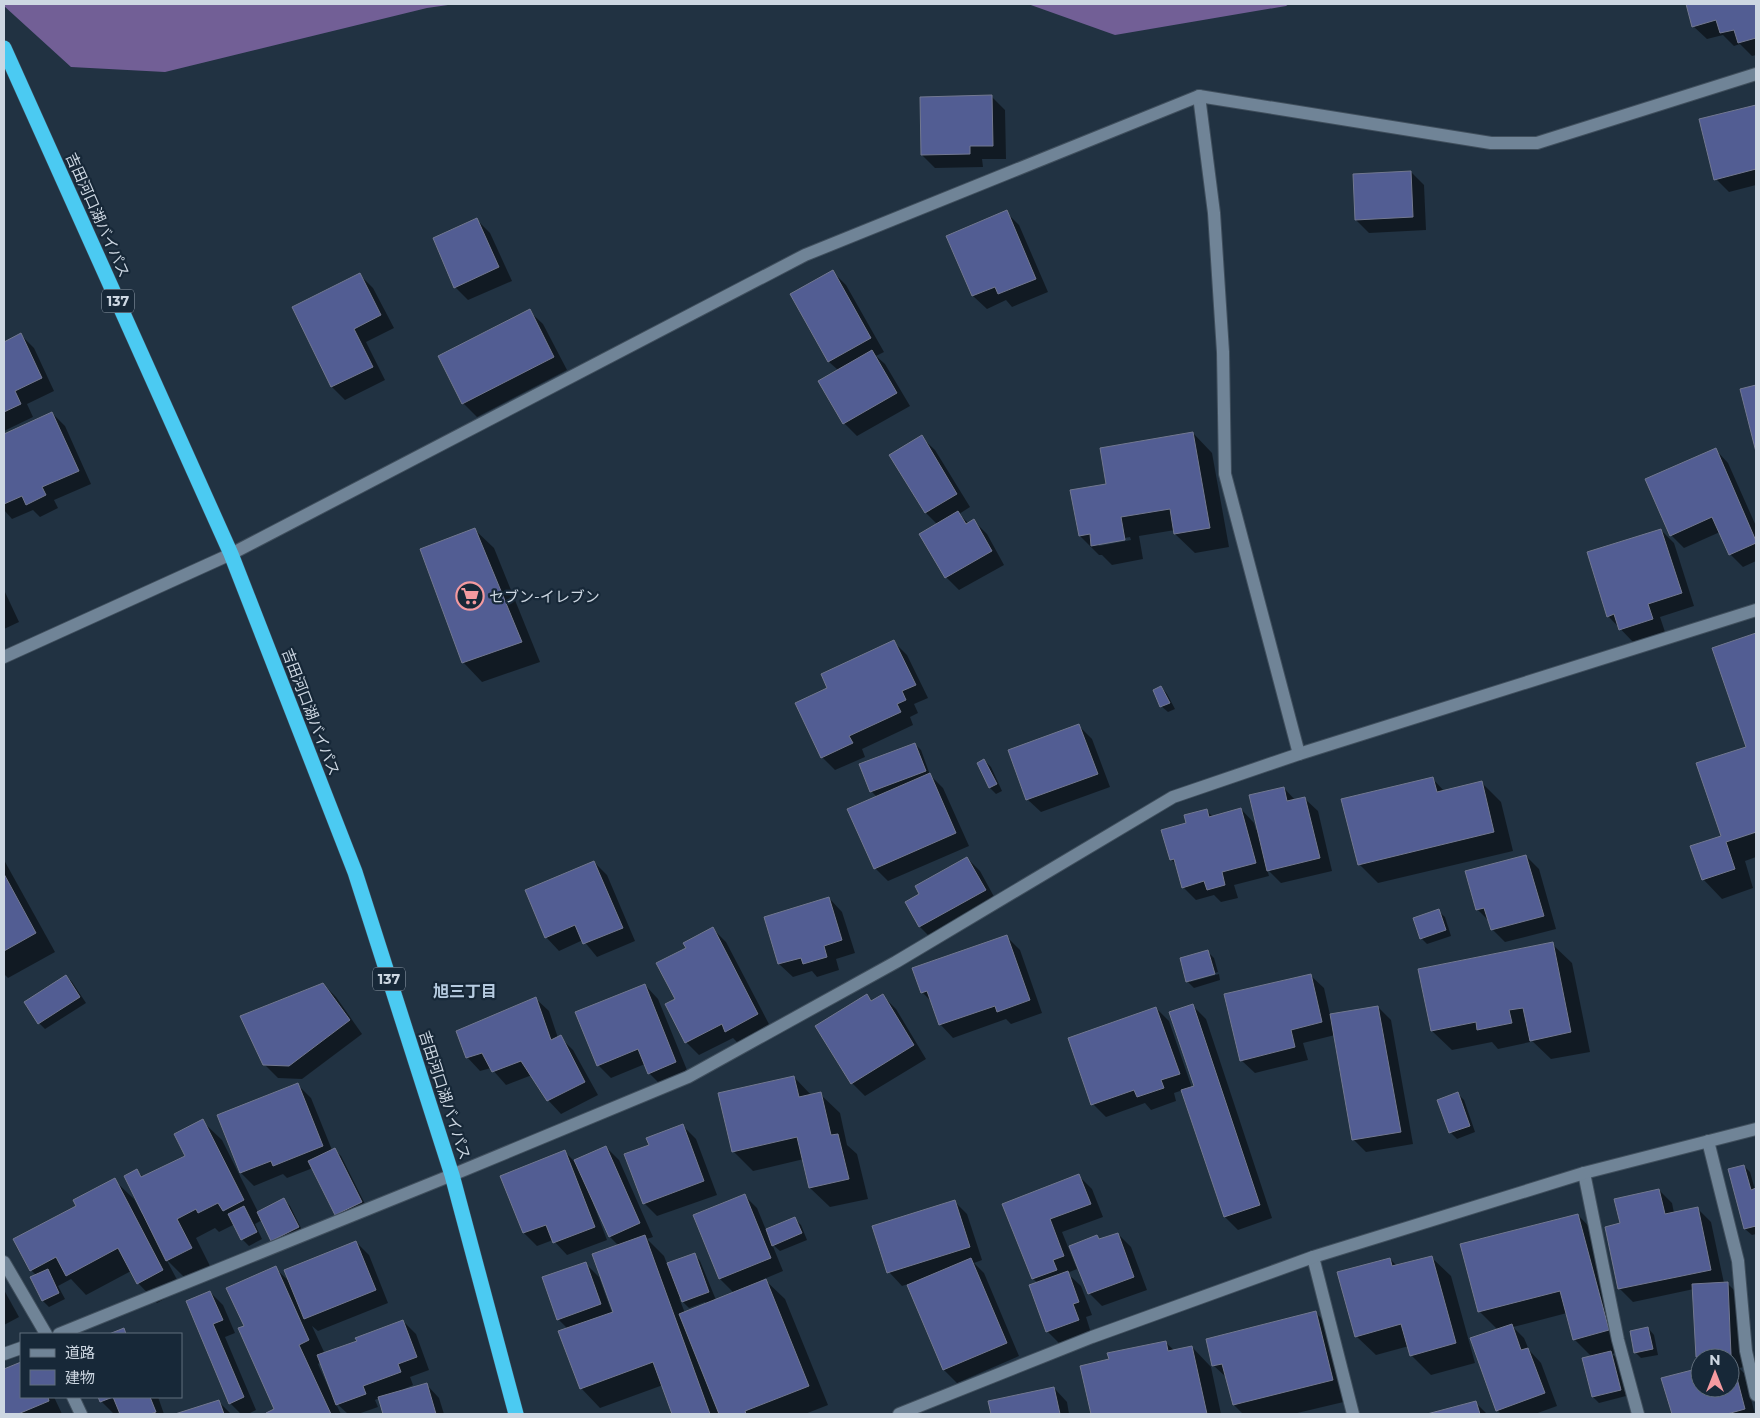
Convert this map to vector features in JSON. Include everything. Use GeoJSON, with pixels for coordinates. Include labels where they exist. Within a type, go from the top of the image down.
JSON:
{"type":"FeatureCollection","features":[{"type":"Feature","properties":{"kind":"highway","name":"吉田河口湖バイパス"},"geometry":{"type":"LineString","coordinates":[[4,48],[231,554],[355,872],[452,1175],[516,1414]]}},
{"type":"Feature","properties":{"kind":"street"},"geometry":{"type":"LineString","coordinates":[[4,657],[231,554],[805,254],[1200,96],[1491,143],[1537,143],[1756,74]]}},
{"type":"Feature","properties":{"kind":"street"},"geometry":{"type":"LineString","coordinates":[[1200,96],[1214,213],[1223,352],[1225,474],[1299,754]]}},
{"type":"Feature","properties":{"kind":"street"},"geometry":{"type":"LineString","coordinates":[[61,1333],[688,1077],[896,962],[1173,797],[1299,754],[1756,610]]}},
{"type":"Feature","properties":{"kind":"street"},"geometry":{"type":"LineString","coordinates":[[899,1414],[1092,1336],[1312,1257],[1584,1173],[1756,1129]]}},
{"type":"Feature","properties":{"kind":"street"},"geometry":{"type":"LineString","coordinates":[[1708,1141],[1738,1261],[1746,1351],[1756,1395]]}},
{"type":"Feature","properties":{"kind":"street"},"geometry":{"type":"LineString","coordinates":[[1584,1173],[1618,1340],[1638,1414]]}},
{"type":"Feature","properties":{"kind":"street"},"geometry":{"type":"LineString","coordinates":[[1312,1257],[1353,1414]]}},
{"type":"Feature","properties":{"kind":"street"},"geometry":{"type":"LineString","coordinates":[[4,1262],[45,1333]]}},
{"type":"Feature","properties":{"kind":"street"},"geometry":{"type":"LineString","coordinates":[[4,1354],[20,1348]]}},
{"type":"Feature","properties":{"kind":"street"},"geometry":{"type":"LineString","coordinates":[[73,1398],[81,1414]]}},
{"type":"Feature","properties":{"kind":"shaded area"},"geometry":{"type":"Polygon","coordinates":[[[4,4],[455,4],[427,8],[165,72],[71,67],[4,4]]]}},
{"type":"Feature","properties":{"kind":"shaded area"},"geometry":{"type":"Polygon","coordinates":[[[1028,4],[1289,4],[1115,35],[1028,4]]]}},
{"type":"Feature","properties":{"kind":"building"},"geometry":{"type":"Polygon","coordinates":[[[1686,4],[1756,4],[1756,38],[1738,43],[1734,30],[1720,33],[1716,20],[1692,27],[1686,4]]]}},
{"type":"Feature","properties":{"kind":"building"},"geometry":{"type":"Polygon","coordinates":[[[992,95],[993,146],[970,146],[970,154],[921,155],[920,97],[992,95]]]}},
{"type":"Feature","properties":{"kind":"building"},"geometry":{"type":"Polygon","coordinates":[[[1756,105],[1756,169],[1714,180],[1699,119],[1756,105]]]}},
{"type":"Feature","properties":{"kind":"building"},"geometry":{"type":"Polygon","coordinates":[[[1411,171],[1413,217],[1355,220],[1353,174],[1411,171]]]}},
{"type":"Feature","properties":{"kind":"building"},"geometry":{"type":"Polygon","coordinates":[[[1007,210],[1036,279],[998,294],[995,287],[972,296],[946,236],[1007,210]]]}},
{"type":"Feature","properties":{"kind":"building"},"geometry":{"type":"Polygon","coordinates":[[[477,218],[499,267],[454,288],[433,238],[477,218]]]}},
{"type":"Feature","properties":{"kind":"building"},"geometry":{"type":"Polygon","coordinates":[[[833,270],[871,338],[828,362],[790,294],[833,270]]]}},
{"type":"Feature","properties":{"kind":"building"},"geometry":{"type":"Polygon","coordinates":[[[360,273],[381,315],[354,329],[373,367],[331,387],[292,307],[360,273]]]}},
{"type":"Feature","properties":{"kind":"building"},"geometry":{"type":"Polygon","coordinates":[[[530,309],[554,357],[462,404],[438,356],[530,309]]]}},
{"type":"Feature","properties":{"kind":"building"},"geometry":{"type":"Polygon","coordinates":[[[21,333],[42,378],[15,391],[21,404],[4,412],[4,342],[21,333]]]}},
{"type":"Feature","properties":{"kind":"building"},"geometry":{"type":"Polygon","coordinates":[[[872,350],[897,393],[843,424],[818,381],[872,350]]]}},
{"type":"Feature","properties":{"kind":"building"},"geometry":{"type":"Polygon","coordinates":[[[1756,385],[1756,452],[1740,389],[1756,385]]]}},
{"type":"Feature","properties":{"kind":"building"},"geometry":{"type":"Polygon","coordinates":[[[52,412],[79,471],[42,487],[46,495],[26,505],[22,496],[4,504],[4,434],[52,412]]]}},
{"type":"Feature","properties":{"kind":"building"},"geometry":{"type":"Polygon","coordinates":[[[1193,432],[1210,528],[1174,534],[1170,509],[1121,517],[1125,540],[1091,546],[1090,534],[1079,536],[1070,490],[1106,484],[1100,448],[1193,432]]]}},
{"type":"Feature","properties":{"kind":"building"},"geometry":{"type":"Polygon","coordinates":[[[922,435],[957,494],[925,513],[889,455],[922,435]]]}},
{"type":"Feature","properties":{"kind":"building"},"geometry":{"type":"Polygon","coordinates":[[[1716,448],[1756,541],[1756,543],[1729,555],[1712,517],[1670,536],[1645,479],[1716,448]]]}},
{"type":"Feature","properties":{"kind":"building"},"geometry":{"type":"Polygon","coordinates":[[[958,511],[966,524],[974,519],[992,551],[945,578],[919,534],[958,511]]]}},
{"type":"Feature","properties":{"kind":"building","name":"セブン-イレブン"},"geometry":{"type":"Polygon","coordinates":[[[475,528],[522,642],[462,663],[420,549],[475,528]]]}},
{"type":"Feature","properties":{"kind":"building"},"geometry":{"type":"Polygon","coordinates":[[[1661,529],[1682,593],[1648,604],[1653,619],[1619,630],[1614,614],[1607,617],[1587,552],[1661,529]]]}},
{"type":"Feature","properties":{"kind":"building"},"geometry":{"type":"Polygon","coordinates":[[[1756,633],[1756,832],[1726,842],[1735,869],[1702,880],[1690,846],[1721,836],[1696,763],[1746,747],[1712,648],[1756,633]]]}},
{"type":"Feature","properties":{"kind":"building"},"geometry":{"type":"Polygon","coordinates":[[[894,640],[916,685],[902,691],[906,700],[897,704],[901,712],[849,736],[853,743],[821,758],[795,703],[827,688],[821,674],[894,640]]]}},
{"type":"Feature","properties":{"kind":"building"},"geometry":{"type":"Polygon","coordinates":[[[1161,686],[1170,703],[1160,707],[1153,690],[1161,686]]]}},
{"type":"Feature","properties":{"kind":"building"},"geometry":{"type":"Polygon","coordinates":[[[1079,724],[1098,774],[1026,800],[1008,750],[1079,724]]]}},
{"type":"Feature","properties":{"kind":"building"},"geometry":{"type":"Polygon","coordinates":[[[915,743],[926,771],[870,792],[859,764],[915,743]]]}},
{"type":"Feature","properties":{"kind":"building"},"geometry":{"type":"Polygon","coordinates":[[[984,759],[997,784],[989,788],[977,763],[984,759]]]}},
{"type":"Feature","properties":{"kind":"building"},"geometry":{"type":"Polygon","coordinates":[[[930,773],[956,833],[874,869],[847,809],[930,773]]]}},
{"type":"Feature","properties":{"kind":"building"},"geometry":{"type":"Polygon","coordinates":[[[1433,777],[1437,792],[1482,781],[1494,832],[1358,865],[1341,799],[1433,777]]]}},
{"type":"Feature","properties":{"kind":"building"},"geometry":{"type":"Polygon","coordinates":[[[1284,787],[1287,801],[1305,797],[1320,858],[1267,871],[1249,795],[1284,787]]]}},
{"type":"Feature","properties":{"kind":"building"},"geometry":{"type":"Polygon","coordinates":[[[1241,808],[1256,863],[1222,872],[1225,885],[1207,890],[1204,881],[1182,888],[1174,859],[1170,860],[1161,830],[1186,823],[1184,815],[1207,809],[1209,817],[1241,808]]]}},
{"type":"Feature","properties":{"kind":"building"},"geometry":{"type":"Polygon","coordinates":[[[1526,855],[1544,916],[1491,930],[1484,908],[1476,910],[1465,871],[1526,855]]]}},
{"type":"Feature","properties":{"kind":"building"},"geometry":{"type":"Polygon","coordinates":[[[967,857],[986,890],[919,927],[905,902],[919,894],[915,886],[967,857]]]}},
{"type":"Feature","properties":{"kind":"building"},"geometry":{"type":"Polygon","coordinates":[[[594,861],[623,928],[583,944],[575,925],[545,938],[525,890],[594,861]]]}},
{"type":"Feature","properties":{"kind":"building"},"geometry":{"type":"Polygon","coordinates":[[[4,874],[36,933],[4,951],[4,874]]]}},
{"type":"Feature","properties":{"kind":"building"},"geometry":{"type":"Polygon","coordinates":[[[829,897],[842,940],[824,946],[827,957],[803,964],[801,958],[778,964],[764,917],[829,897]]]}},
{"type":"Feature","properties":{"kind":"building"},"geometry":{"type":"Polygon","coordinates":[[[1439,909],[1446,930],[1420,939],[1413,918],[1439,909]]]}},
{"type":"Feature","properties":{"kind":"building"},"geometry":{"type":"Polygon","coordinates":[[[713,927],[758,1014],[725,1032],[722,1024],[685,1043],[665,1004],[675,999],[656,963],[686,948],[683,943],[713,927]]]}},
{"type":"Feature","properties":{"kind":"building"},"geometry":{"type":"Polygon","coordinates":[[[1007,935],[1030,1000],[997,1012],[995,1006],[939,1025],[927,991],[921,993],[912,968],[1007,935]]]}},
{"type":"Feature","properties":{"kind":"building"},"geometry":{"type":"Polygon","coordinates":[[[1553,942],[1571,1032],[1530,1041],[1523,1008],[1509,1010],[1512,1023],[1477,1030],[1476,1022],[1431,1031],[1418,969],[1553,942]]]}},
{"type":"Feature","properties":{"kind":"building"},"geometry":{"type":"Polygon","coordinates":[[[1208,950],[1215,974],[1186,982],[1180,958],[1208,950]]]}},
{"type":"Feature","properties":{"kind":"building"},"geometry":{"type":"Polygon","coordinates":[[[1311,974],[1322,1022],[1291,1030],[1295,1047],[1240,1061],[1224,994],[1311,974]]]}},
{"type":"Feature","properties":{"kind":"building"},"geometry":{"type":"Polygon","coordinates":[[[66,975],[80,997],[38,1024],[24,1002],[66,975]]]}},
{"type":"Feature","properties":{"kind":"building"},"geometry":{"type":"Polygon","coordinates":[[[323,983],[350,1020],[289,1066],[263,1065],[240,1016],[323,983]]]}},
{"type":"Feature","properties":{"kind":"building"},"geometry":{"type":"Polygon","coordinates":[[[645,984],[676,1062],[648,1074],[638,1049],[597,1066],[575,1012],[645,984]]]}},
{"type":"Feature","properties":{"kind":"building"},"geometry":{"type":"Polygon","coordinates":[[[867,994],[871,1001],[883,994],[914,1045],[851,1084],[815,1026],[867,994]]]}},
{"type":"Feature","properties":{"kind":"building"},"geometry":{"type":"Polygon","coordinates":[[[536,997],[551,1040],[561,1035],[585,1082],[547,1101],[521,1061],[492,1072],[482,1053],[466,1058],[456,1031],[536,997]]]}},
{"type":"Feature","properties":{"kind":"building"},"geometry":{"type":"Polygon","coordinates":[[[1193,1004],[1260,1205],[1224,1217],[1181,1090],[1194,1086],[1169,1012],[1193,1004]]]}},
{"type":"Feature","properties":{"kind":"building"},"geometry":{"type":"Polygon","coordinates":[[[1378,1006],[1401,1132],[1352,1140],[1330,1014],[1378,1006]]]}},
{"type":"Feature","properties":{"kind":"building"},"geometry":{"type":"Polygon","coordinates":[[[1156,1007],[1180,1074],[1161,1080],[1164,1088],[1137,1097],[1134,1090],[1091,1105],[1068,1038],[1156,1007]]]}},
{"type":"Feature","properties":{"kind":"building"},"geometry":{"type":"Polygon","coordinates":[[[794,1076],[799,1097],[821,1092],[831,1135],[838,1134],[849,1179],[809,1188],[797,1137],[732,1152],[718,1093],[794,1076]]]}},
{"type":"Feature","properties":{"kind":"building"},"geometry":{"type":"Polygon","coordinates":[[[298,1083],[323,1146],[273,1166],[271,1161],[240,1173],[217,1115],[298,1083]]]}},
{"type":"Feature","properties":{"kind":"building"},"geometry":{"type":"Polygon","coordinates":[[[1458,1092],[1470,1126],[1449,1133],[1437,1100],[1458,1092]]]}},
{"type":"Feature","properties":{"kind":"building"},"geometry":{"type":"Polygon","coordinates":[[[203,1119],[244,1200],[223,1211],[218,1203],[198,1213],[196,1209],[177,1219],[192,1248],[166,1261],[124,1176],[137,1169],[141,1177],[185,1156],[174,1134],[203,1119]]]}},
{"type":"Feature","properties":{"kind":"building"},"geometry":{"type":"Polygon","coordinates":[[[683,1124],[704,1181],[643,1204],[624,1154],[649,1145],[646,1138],[683,1124]]]}},
{"type":"Feature","properties":{"kind":"building"},"geometry":{"type":"Polygon","coordinates":[[[606,1146],[640,1223],[609,1237],[574,1160],[606,1146]]]}},
{"type":"Feature","properties":{"kind":"building"},"geometry":{"type":"Polygon","coordinates":[[[335,1148],[362,1202],[335,1215],[308,1161],[335,1148]]]}},
{"type":"Feature","properties":{"kind":"building"},"geometry":{"type":"Polygon","coordinates":[[[565,1150],[595,1227],[553,1243],[546,1225],[523,1233],[500,1176],[565,1150]]]}},
{"type":"Feature","properties":{"kind":"building"},"geometry":{"type":"Polygon","coordinates":[[[1744,1165],[1751,1190],[1756,1188],[1756,1226],[1744,1229],[1728,1169],[1744,1165]]]}},
{"type":"Feature","properties":{"kind":"building"},"geometry":{"type":"Polygon","coordinates":[[[1079,1174],[1091,1204],[1050,1219],[1064,1256],[1053,1260],[1057,1270],[1032,1279],[1002,1204],[1079,1174]]]}},
{"type":"Feature","properties":{"kind":"building"},"geometry":{"type":"Polygon","coordinates":[[[115,1178],[163,1270],[137,1284],[118,1248],[66,1276],[56,1257],[30,1271],[13,1239],[76,1206],[73,1200],[115,1178]]]}},
{"type":"Feature","properties":{"kind":"building"},"geometry":{"type":"Polygon","coordinates":[[[1659,1189],[1665,1214],[1698,1207],[1711,1270],[1618,1289],[1605,1227],[1620,1223],[1614,1199],[1659,1189]]]}},
{"type":"Feature","properties":{"kind":"building"},"geometry":{"type":"Polygon","coordinates":[[[745,1194],[771,1258],[719,1279],[693,1215],[745,1194]]]}},
{"type":"Feature","properties":{"kind":"building"},"geometry":{"type":"Polygon","coordinates":[[[284,1198],[299,1227],[271,1241],[257,1212],[284,1198]]]}},
{"type":"Feature","properties":{"kind":"building"},"geometry":{"type":"Polygon","coordinates":[[[955,1200],[970,1247],[887,1273],[872,1226],[955,1200]]]}},
{"type":"Feature","properties":{"kind":"building"},"geometry":{"type":"Polygon","coordinates":[[[244,1206],[257,1232],[241,1240],[228,1214],[244,1206]]]}},
{"type":"Feature","properties":{"kind":"building"},"geometry":{"type":"Polygon","coordinates":[[[1578,1214],[1609,1330],[1573,1340],[1560,1291],[1478,1312],[1460,1244],[1578,1214]]]}},
{"type":"Feature","properties":{"kind":"building"},"geometry":{"type":"Polygon","coordinates":[[[795,1217],[802,1233],[772,1246],[766,1229],[795,1217]]]}},
{"type":"Feature","properties":{"kind":"building"},"geometry":{"type":"Polygon","coordinates":[[[1118,1233],[1134,1277],[1088,1294],[1069,1246],[1097,1235],[1099,1239],[1118,1233]]]}},
{"type":"Feature","properties":{"kind":"building"},"geometry":{"type":"Polygon","coordinates":[[[645,1235],[710,1414],[672,1414],[653,1362],[580,1389],[558,1331],[613,1312],[592,1254],[645,1235]]]}},
{"type":"Feature","properties":{"kind":"building"},"geometry":{"type":"Polygon","coordinates":[[[356,1241],[376,1290],[304,1319],[284,1270],[356,1241]]]}},
{"type":"Feature","properties":{"kind":"building"},"geometry":{"type":"Polygon","coordinates":[[[695,1253],[709,1292],[682,1302],[667,1263],[695,1253]]]}},
{"type":"Feature","properties":{"kind":"building"},"geometry":{"type":"Polygon","coordinates":[[[1432,1256],[1456,1343],[1410,1356],[1401,1324],[1355,1337],[1337,1272],[1390,1258],[1392,1266],[1432,1256]]]}},
{"type":"Feature","properties":{"kind":"building"},"geometry":{"type":"Polygon","coordinates":[[[971,1258],[1007,1343],[943,1370],[907,1285],[971,1258]]]}},
{"type":"Feature","properties":{"kind":"building"},"geometry":{"type":"Polygon","coordinates":[[[586,1262],[601,1304],[557,1320],[542,1277],[586,1262]]]}},
{"type":"Feature","properties":{"kind":"building"},"geometry":{"type":"Polygon","coordinates":[[[276,1266],[309,1340],[299,1345],[331,1414],[266,1413],[274,1409],[238,1328],[244,1326],[226,1288],[276,1266]]]}},
{"type":"Feature","properties":{"kind":"building"},"geometry":{"type":"Polygon","coordinates":[[[48,1269],[59,1293],[42,1301],[30,1277],[48,1269]]]}},
{"type":"Feature","properties":{"kind":"building"},"geometry":{"type":"Polygon","coordinates":[[[1068,1271],[1079,1302],[1073,1304],[1079,1320],[1046,1332],[1029,1285],[1068,1271]]]}},
{"type":"Feature","properties":{"kind":"building"},"geometry":{"type":"Polygon","coordinates":[[[766,1279],[809,1386],[745,1411],[746,1414],[719,1414],[679,1314],[766,1279]]]}},
{"type":"Feature","properties":{"kind":"building"},"geometry":{"type":"Polygon","coordinates":[[[1728,1282],[1731,1348],[1696,1348],[1692,1284],[1728,1282]]]}},
{"type":"Feature","properties":{"kind":"building"},"geometry":{"type":"Polygon","coordinates":[[[210,1291],[223,1320],[213,1324],[244,1397],[229,1404],[186,1301],[210,1291]]]}},
{"type":"Feature","properties":{"kind":"building"},"geometry":{"type":"Polygon","coordinates":[[[1316,1311],[1333,1380],[1233,1405],[1222,1364],[1212,1366],[1206,1339],[1316,1311]]]}},
{"type":"Feature","properties":{"kind":"building"},"geometry":{"type":"Polygon","coordinates":[[[403,1320],[417,1357],[398,1364],[401,1372],[363,1386],[366,1394],[336,1405],[317,1355],[357,1341],[355,1338],[403,1320]]]}},
{"type":"Feature","properties":{"kind":"building"},"geometry":{"type":"Polygon","coordinates":[[[1512,1324],[1521,1350],[1528,1348],[1545,1393],[1496,1411],[1470,1338],[1512,1324]]]}},
{"type":"Feature","properties":{"kind":"building"},"geometry":{"type":"Polygon","coordinates":[[[1648,1327],[1653,1349],[1634,1353],[1630,1331],[1648,1327]]]}},
{"type":"Feature","properties":{"kind":"building"},"geometry":{"type":"Polygon","coordinates":[[[124,1328],[126,1333],[112,1333],[124,1328]]]}},
{"type":"Feature","properties":{"kind":"building"},"geometry":{"type":"Polygon","coordinates":[[[1166,1341],[1168,1351],[1192,1346],[1207,1414],[1091,1414],[1080,1366],[1109,1359],[1107,1353],[1166,1341]]]}},
{"type":"Feature","properties":{"kind":"building"},"geometry":{"type":"Polygon","coordinates":[[[1611,1351],[1621,1390],[1592,1397],[1582,1358],[1611,1351]]]}},
{"type":"Feature","properties":{"kind":"building"},"geometry":{"type":"Polygon","coordinates":[[[20,1362],[20,1398],[48,1398],[49,1401],[18,1414],[4,1414],[4,1369],[20,1362]]]}},
{"type":"Feature","properties":{"kind":"building"},"geometry":{"type":"Polygon","coordinates":[[[1690,1371],[1690,1398],[1740,1398],[1740,1390],[1745,1409],[1727,1414],[1672,1414],[1661,1378],[1690,1371]]]}},
{"type":"Feature","properties":{"kind":"building"},"geometry":{"type":"Polygon","coordinates":[[[427,1383],[436,1414],[383,1414],[378,1397],[427,1383]]]}},
{"type":"Feature","properties":{"kind":"building"},"geometry":{"type":"Polygon","coordinates":[[[1054,1387],[1060,1414],[991,1414],[988,1401],[1054,1387]]]}},
{"type":"Feature","properties":{"kind":"building"},"geometry":{"type":"Polygon","coordinates":[[[98,1398],[110,1398],[100,1402],[98,1398]]]}},
{"type":"Feature","properties":{"kind":"building"},"geometry":{"type":"Polygon","coordinates":[[[113,1398],[150,1398],[156,1412],[150,1414],[120,1414],[113,1398]]]}},
{"type":"Feature","properties":{"kind":"building"},"geometry":{"type":"Polygon","coordinates":[[[219,1400],[224,1414],[175,1414],[219,1400]]]}},
{"type":"Feature","properties":{"kind":"building"},"geometry":{"type":"Polygon","coordinates":[[[1476,1401],[1480,1414],[1427,1414],[1476,1401]]]}},
{"type":"Feature","properties":{"kind":"place","name":"セブン-イレブン"},"geometry":{"type":"Point","coordinates":[470,596]}},
{"type":"Feature","properties":{"kind":"district","name":"旭三丁目"},"geometry":{"type":"Point","coordinates":[465,991]}}]}
